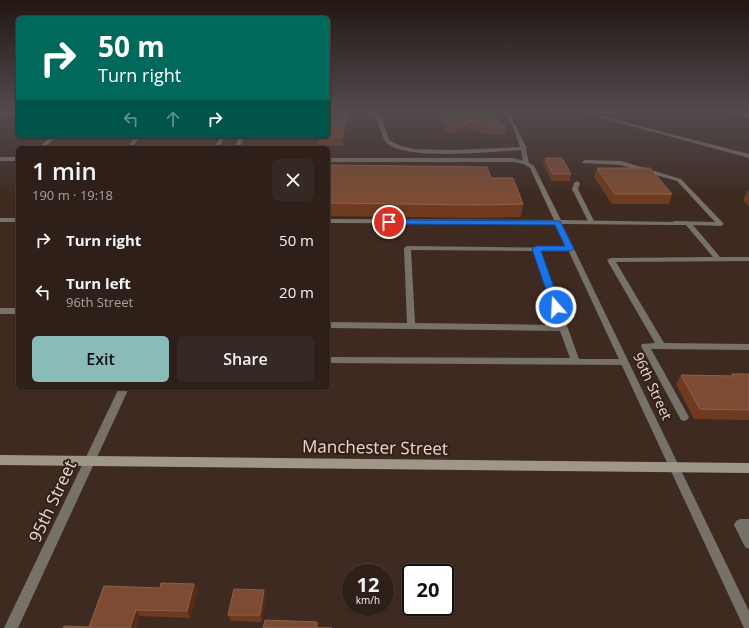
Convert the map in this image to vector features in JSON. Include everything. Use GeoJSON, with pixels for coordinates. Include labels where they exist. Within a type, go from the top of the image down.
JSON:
{"type":"FeatureCollection","features":[{"type":"Feature","properties":{"kind":"street"},"geometry":{"type":"LineString","coordinates":[[388,140],[400,149],[419,152],[486,151],[524,148]]}},
{"type":"Feature","properties":{"kind":"street"},"geometry":{"type":"LineString","coordinates":[[330,160],[513,160],[526,163],[524,148],[521,140]]}},
{"type":"Feature","properties":{"kind":"street"},"geometry":{"type":"LineString","coordinates":[[691,140],[749,156]]}},
{"type":"Feature","properties":{"kind":"street"},"geometry":{"type":"LineString","coordinates":[[0,159],[16,159]]}},
{"type":"Feature","properties":{"kind":"street"},"geometry":{"type":"LineString","coordinates":[[330,222],[721,224],[679,180],[621,163],[585,162]]}},
{"type":"Feature","properties":{"kind":"street","name":"96th Street"},"geometry":{"type":"LineString","coordinates":[[526,163],[532,167],[749,625]]}},
{"type":"Feature","properties":{"kind":"street"},"geometry":{"type":"LineString","coordinates":[[577,183],[575,189],[592,223]]}},
{"type":"Feature","properties":{"kind":"street"},"geometry":{"type":"LineString","coordinates":[[0,220],[16,220]]}},
{"type":"Feature","properties":{"kind":"street"},"geometry":{"type":"LineString","coordinates":[[688,223],[718,260]]}},
{"type":"Feature","properties":{"kind":"street"},"geometry":{"type":"LineString","coordinates":[[411,326],[407,248],[570,249]]}},
{"type":"Feature","properties":{"kind":"street"},"geometry":{"type":"LineString","coordinates":[[536,249],[576,362]]}},
{"type":"Feature","properties":{"kind":"street"},"geometry":{"type":"LineString","coordinates":[[661,346],[611,260],[749,259]]}},
{"type":"Feature","properties":{"kind":"street"},"geometry":{"type":"LineString","coordinates":[[0,311],[16,311]]}},
{"type":"Feature","properties":{"kind":"street"},"geometry":{"type":"LineString","coordinates":[[330,325],[563,328]]}},
{"type":"Feature","properties":{"kind":"street"},"geometry":{"type":"LineString","coordinates":[[684,417],[646,346],[749,347]]}},
{"type":"Feature","properties":{"kind":"street"},"geometry":{"type":"LineString","coordinates":[[330,360],[624,362]]}},
{"type":"Feature","properties":{"kind":"street","name":"95th Street"},"geometry":{"type":"LineString","coordinates":[[11,628],[123,390]]}},
{"type":"Feature","properties":{"kind":"street","name":"Manchester Street"},"geometry":{"type":"LineString","coordinates":[[0,460],[749,468]]}},
{"type":"Feature","properties":{"kind":"street"},"geometry":{"type":"LineString","coordinates":[[749,525],[740,525],[749,543]]}},
{"type":"Feature","properties":{"kind":"building"},"geometry":{"type":"Polygon","coordinates":[[[545,158],[562,158],[571,174],[553,174],[545,158]]]}},
{"type":"Feature","properties":{"kind":"building"},"geometry":{"type":"Polygon","coordinates":[[[330,165],[487,167],[491,178],[513,178],[523,204],[478,205],[330,203],[330,165]]]}},
{"type":"Feature","properties":{"kind":"building"},"geometry":{"type":"Polygon","coordinates":[[[597,168],[650,168],[672,194],[615,194],[597,168]]]}},
{"type":"Feature","properties":{"kind":"building"},"geometry":{"type":"Polygon","coordinates":[[[732,374],[749,374],[749,410],[700,409],[681,375],[733,376],[732,374]]]}},
{"type":"Feature","properties":{"kind":"building"},"geometry":{"type":"Polygon","coordinates":[[[161,583],[194,584],[187,611],[136,610],[130,628],[63,628],[64,626],[89,627],[104,586],[160,588],[161,583]]]}},
{"type":"Feature","properties":{"kind":"building"},"geometry":{"type":"Polygon","coordinates":[[[234,589],[264,590],[260,615],[228,615],[234,589]]]}},
{"type":"Feature","properties":{"kind":"building"},"geometry":{"type":"Polygon","coordinates":[[[265,620],[317,622],[317,628],[263,628],[265,620]]]}},
{"type":"Feature","properties":{"kind":"route"},"geometry":{"type":"LineString","coordinates":[[389,222],[558,223],[570,249],[536,249],[556,307]]}}]}
